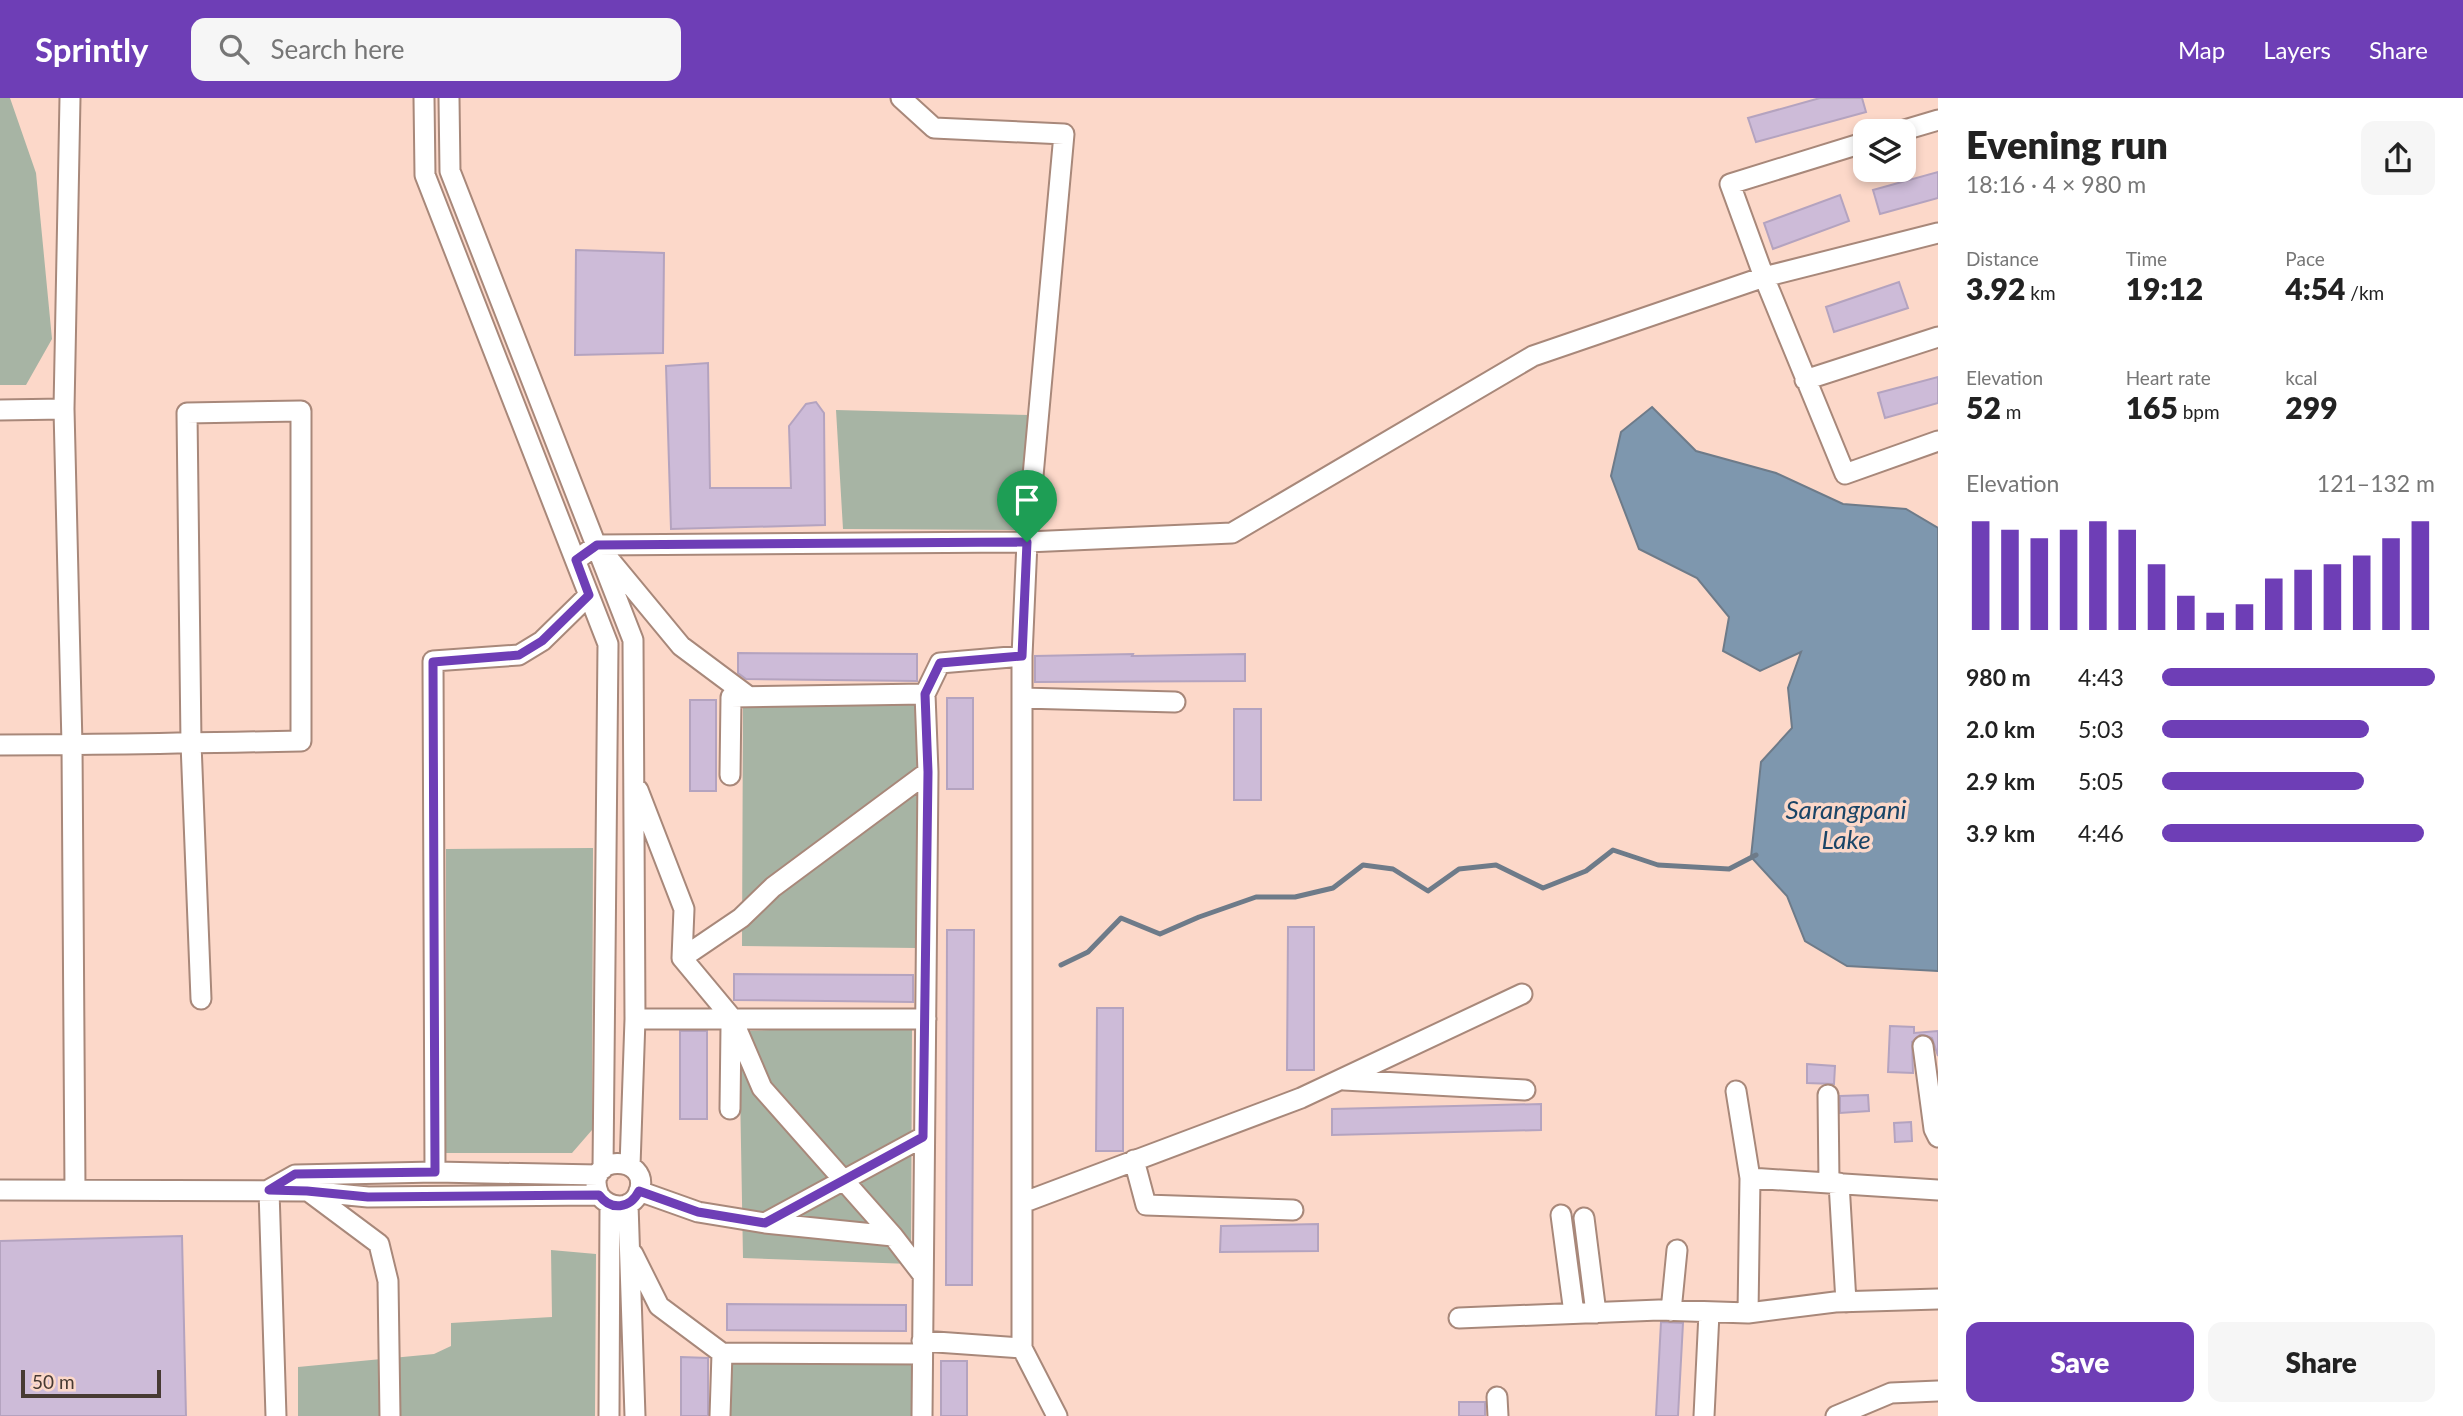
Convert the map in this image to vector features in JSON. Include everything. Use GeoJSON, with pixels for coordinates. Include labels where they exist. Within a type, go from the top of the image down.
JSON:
{"type":"FeatureCollection","features":[{"type":"Feature","properties":{"kind":"street"},"geometry":{"type":"LineString","coordinates":[[70,98],[64,409],[72,745],[75,1190]]}},
{"type":"Feature","properties":{"kind":"street"},"geometry":{"type":"LineString","coordinates":[[424,98],[425,176],[608,644],[605,985],[600,1172],[596,1189],[619,1199]]}},
{"type":"Feature","properties":{"kind":"street"},"geometry":{"type":"LineString","coordinates":[[449,98],[450,171],[633,640],[635,1019],[630,1166]]}},
{"type":"Feature","properties":{"kind":"street"},"geometry":{"type":"LineString","coordinates":[[901,98],[934,128],[1064,134],[1027,542],[1022,656],[1022,1348],[1058,1416]]}},
{"type":"Feature","properties":{"kind":"street"},"geometry":{"type":"LineString","coordinates":[[1916,127],[1938,120]]}},
{"type":"Feature","properties":{"kind":"street"},"geometry":{"type":"LineString","coordinates":[[1853,146],[1730,184],[1763,277],[1845,474],[1938,441]]}},
{"type":"Feature","properties":{"kind":"street"},"geometry":{"type":"LineString","coordinates":[[576,560],[597,545],[1027,542],[1232,533],[1533,356],[1763,277],[1938,233]]}},
{"type":"Feature","properties":{"kind":"street"},"geometry":{"type":"LineString","coordinates":[[1805,380],[1938,337]]}},
{"type":"Feature","properties":{"kind":"street"},"geometry":{"type":"LineString","coordinates":[[0,410],[64,409]]}},
{"type":"Feature","properties":{"kind":"street"},"geometry":{"type":"LineString","coordinates":[[0,745],[72,745],[191,743],[301,741],[301,411],[187,413],[191,743],[201,999]]}},
{"type":"Feature","properties":{"kind":"street"},"geometry":{"type":"LineString","coordinates":[[597,545],[681,646],[748,696]]}},
{"type":"Feature","properties":{"kind":"street"},"geometry":{"type":"LineString","coordinates":[[435,1172],[433,662],[519,655],[542,641],[589,595]]}},
{"type":"Feature","properties":{"kind":"street"},"geometry":{"type":"LineString","coordinates":[[922,1416],[928,772],[925,694],[940,663],[1022,656]]}},
{"type":"Feature","properties":{"kind":"street"},"geometry":{"type":"LineString","coordinates":[[730,775],[731,697],[925,694]]}},
{"type":"Feature","properties":{"kind":"street"},"geometry":{"type":"LineString","coordinates":[[1022,698],[1175,702]]}},
{"type":"Feature","properties":{"kind":"street"},"geometry":{"type":"LineString","coordinates":[[682,958],[741,918],[774,887],[928,772]]}},
{"type":"Feature","properties":{"kind":"street"},"geometry":{"type":"LineString","coordinates":[[633,777],[684,909],[682,958],[732,1018],[762,1088],[893,1236],[923,1275]]}},
{"type":"Feature","properties":{"kind":"street"},"geometry":{"type":"LineString","coordinates":[[605,985],[635,986]]}},
{"type":"Feature","properties":{"kind":"street"},"geometry":{"type":"LineString","coordinates":[[1022,1203],[1301,1098],[1522,994]]}},
{"type":"Feature","properties":{"kind":"street"},"geometry":{"type":"LineString","coordinates":[[730,1110],[732,1018]]}},
{"type":"Feature","properties":{"kind":"street"},"geometry":{"type":"LineString","coordinates":[[635,1019],[926,1019]]}},
{"type":"Feature","properties":{"kind":"street"},"geometry":{"type":"LineString","coordinates":[[1923,1046],[1934,1129],[1938,1137]]}},
{"type":"Feature","properties":{"kind":"street"},"geometry":{"type":"LineString","coordinates":[[1340,1080],[1525,1090]]}},
{"type":"Feature","properties":{"kind":"street"},"geometry":{"type":"LineString","coordinates":[[1736,1091],[1750,1178],[1748,1313]]}},
{"type":"Feature","properties":{"kind":"street"},"geometry":{"type":"LineString","coordinates":[[1828,1095],[1846,1302]]}},
{"type":"Feature","properties":{"kind":"street"},"geometry":{"type":"LineString","coordinates":[[765,1223],[923,1137]]}},
{"type":"Feature","properties":{"kind":"street"},"geometry":{"type":"LineString","coordinates":[[1135,1160],[1146,1205],[1293,1210]]}},
{"type":"Feature","properties":{"kind":"street"},"geometry":{"type":"LineString","coordinates":[[269,1190],[295,1174],[600,1172],[616,1163],[630,1166],[639,1177],[619,1199],[609,1416]]}},
{"type":"Feature","properties":{"kind":"street"},"geometry":{"type":"LineString","coordinates":[[1750,1178],[1938,1190]]}},
{"type":"Feature","properties":{"kind":"street"},"geometry":{"type":"LineString","coordinates":[[0,1190],[269,1190],[368,1197],[619,1199],[765,1223],[893,1236]]}},
{"type":"Feature","properties":{"kind":"street"},"geometry":{"type":"LineString","coordinates":[[269,1190],[276,1416]]}},
{"type":"Feature","properties":{"kind":"street"},"geometry":{"type":"LineString","coordinates":[[307,1191],[379,1244],[388,1281],[390,1416]]}},
{"type":"Feature","properties":{"kind":"street"},"geometry":{"type":"LineString","coordinates":[[619,1199],[629,1247],[635,1416]]}},
{"type":"Feature","properties":{"kind":"street"},"geometry":{"type":"LineString","coordinates":[[1561,1215],[1574,1314]]}},
{"type":"Feature","properties":{"kind":"street"},"geometry":{"type":"LineString","coordinates":[[1584,1218],[1596,1312]]}},
{"type":"Feature","properties":{"kind":"street"},"geometry":{"type":"LineString","coordinates":[[629,1247],[659,1306],[722,1353],[1022,1348]]}},
{"type":"Feature","properties":{"kind":"street"},"geometry":{"type":"LineString","coordinates":[[1671,1311],[1677,1250]]}},
{"type":"Feature","properties":{"kind":"street"},"geometry":{"type":"LineString","coordinates":[[1459,1318],[1596,1312],[1748,1313],[1846,1302],[1938,1298]]}},
{"type":"Feature","properties":{"kind":"street"},"geometry":{"type":"LineString","coordinates":[[1704,1416],[1709,1313]]}},
{"type":"Feature","properties":{"kind":"street"},"geometry":{"type":"LineString","coordinates":[[720,1416],[722,1353]]}},
{"type":"Feature","properties":{"kind":"street"},"geometry":{"type":"LineString","coordinates":[[1836,1416],[1891,1393],[1938,1391]]}},
{"type":"Feature","properties":{"kind":"green space"},"geometry":{"type":"Polygon","coordinates":[[[0,98],[10,98],[36,173],[52,339],[26,385],[0,385],[0,98]]]}},
{"type":"Feature","properties":{"kind":"green space"},"geometry":{"type":"Polygon","coordinates":[[[836,410],[1030,415],[1019,530],[843,529],[836,410]]]}},
{"type":"Feature","properties":{"kind":"green space"},"geometry":{"type":"Polygon","coordinates":[[[918,702],[917,948],[742,946],[743,705],[918,702]]]}},
{"type":"Feature","properties":{"kind":"green space"},"geometry":{"type":"Polygon","coordinates":[[[593,848],[592,1130],[572,1153],[446,1153],[446,849],[593,848]]]}},
{"type":"Feature","properties":{"kind":"green space"},"geometry":{"type":"Polygon","coordinates":[[[912,1026],[911,1264],[743,1258],[739,1031],[912,1026]]]}},
{"type":"Feature","properties":{"kind":"green space"},"geometry":{"type":"Polygon","coordinates":[[[551,1250],[596,1254],[595,1416],[298,1416],[298,1367],[434,1354],[451,1346],[451,1323],[552,1317],[551,1250]]]}},
{"type":"Feature","properties":{"kind":"green space"},"geometry":{"type":"Polygon","coordinates":[[[912,1359],[912,1416],[728,1416],[728,1363],[912,1359]]]}},
{"type":"Feature","properties":{"kind":"water","name":"Sarangpani Lake"},"geometry":{"type":"Polygon","coordinates":[[[1652,407],[1696,451],[1776,473],[1843,504],[1906,509],[1938,528],[1938,971],[1847,966],[1805,941],[1787,896],[1751,857],[1761,762],[1792,728],[1788,688],[1801,652],[1760,671],[1723,651],[1729,617],[1697,578],[1639,549],[1611,476],[1621,432],[1652,407]]]}},
{"type":"Feature","properties":{"kind":"building"},"geometry":{"type":"Polygon","coordinates":[[[1820,98],[1862,98],[1866,112],[1756,142],[1748,118],[1820,98]]]}},
{"type":"Feature","properties":{"kind":"building"},"geometry":{"type":"Polygon","coordinates":[[[1938,172],[1938,198],[1880,214],[1873,190],[1902,182],[1916,182],[1916,178],[1938,172]]]}},
{"type":"Feature","properties":{"kind":"building"},"geometry":{"type":"Polygon","coordinates":[[[1840,195],[1849,221],[1773,249],[1764,223],[1840,195]]]}},
{"type":"Feature","properties":{"kind":"building"},"geometry":{"type":"Polygon","coordinates":[[[576,250],[664,253],[663,353],[575,355],[576,250]]]}},
{"type":"Feature","properties":{"kind":"building"},"geometry":{"type":"Polygon","coordinates":[[[1899,282],[1908,308],[1834,332],[1826,307],[1899,282]]]}},
{"type":"Feature","properties":{"kind":"building"},"geometry":{"type":"Polygon","coordinates":[[[708,363],[710,488],[791,488],[789,426],[806,404],[816,402],[824,413],[825,525],[671,529],[666,366],[708,363]]]}},
{"type":"Feature","properties":{"kind":"building"},"geometry":{"type":"Polygon","coordinates":[[[1938,377],[1938,403],[1885,418],[1878,393],[1938,377]]]}},
{"type":"Feature","properties":{"kind":"building"},"geometry":{"type":"Polygon","coordinates":[[[738,653],[917,654],[917,681],[746,679],[738,673],[738,653]]]}},
{"type":"Feature","properties":{"kind":"building"},"geometry":{"type":"Polygon","coordinates":[[[1133,654],[1132,656],[1245,654],[1245,681],[1035,682],[1035,656],[1133,654]]]}},
{"type":"Feature","properties":{"kind":"building"},"geometry":{"type":"Polygon","coordinates":[[[947,698],[973,698],[973,789],[947,789],[947,698]]]}},
{"type":"Feature","properties":{"kind":"building"},"geometry":{"type":"Polygon","coordinates":[[[690,700],[716,700],[716,791],[690,791],[690,700]]]}},
{"type":"Feature","properties":{"kind":"building"},"geometry":{"type":"Polygon","coordinates":[[[1234,709],[1261,709],[1261,800],[1234,800],[1234,709]]]}},
{"type":"Feature","properties":{"kind":"building"},"geometry":{"type":"Polygon","coordinates":[[[1288,927],[1314,927],[1314,1070],[1287,1070],[1288,927]]]}},
{"type":"Feature","properties":{"kind":"building"},"geometry":{"type":"Polygon","coordinates":[[[947,930],[974,930],[972,1285],[946,1285],[947,930]]]}},
{"type":"Feature","properties":{"kind":"building"},"geometry":{"type":"Polygon","coordinates":[[[734,974],[913,975],[913,1002],[734,1000],[734,974]]]}},
{"type":"Feature","properties":{"kind":"building"},"geometry":{"type":"Polygon","coordinates":[[[1097,1008],[1123,1008],[1123,1151],[1096,1151],[1097,1008]]]}},
{"type":"Feature","properties":{"kind":"building"},"geometry":{"type":"Polygon","coordinates":[[[1890,1026],[1914,1027],[1914,1033],[1938,1031],[1938,1056],[1932,1038],[1921,1034],[1912,1042],[1913,1073],[1888,1072],[1890,1026]]]}},
{"type":"Feature","properties":{"kind":"building"},"geometry":{"type":"Polygon","coordinates":[[[680,1031],[707,1031],[707,1119],[680,1119],[680,1031]]]}},
{"type":"Feature","properties":{"kind":"building"},"geometry":{"type":"Polygon","coordinates":[[[1807,1064],[1835,1066],[1834,1084],[1807,1083],[1807,1064]]]}},
{"type":"Feature","properties":{"kind":"building"},"geometry":{"type":"Polygon","coordinates":[[[1868,1095],[1869,1111],[1840,1113],[1840,1096],[1868,1095]]]}},
{"type":"Feature","properties":{"kind":"building"},"geometry":{"type":"Polygon","coordinates":[[[1541,1104],[1541,1130],[1332,1135],[1332,1109],[1541,1104]]]}},
{"type":"Feature","properties":{"kind":"building"},"geometry":{"type":"Polygon","coordinates":[[[1911,1122],[1912,1141],[1895,1142],[1894,1123],[1911,1122]]]}},
{"type":"Feature","properties":{"kind":"building"},"geometry":{"type":"Polygon","coordinates":[[[1318,1224],[1318,1251],[1220,1252],[1221,1226],[1318,1224]]]}},
{"type":"Feature","properties":{"kind":"building"},"geometry":{"type":"Polygon","coordinates":[[[182,1236],[186,1416],[0,1416],[0,1241],[182,1236]]]}},
{"type":"Feature","properties":{"kind":"building"},"geometry":{"type":"Polygon","coordinates":[[[727,1304],[906,1305],[906,1331],[727,1330],[727,1304]]]}},
{"type":"Feature","properties":{"kind":"building"},"geometry":{"type":"Polygon","coordinates":[[[1661,1322],[1683,1323],[1678,1416],[1656,1416],[1661,1322]]]}},
{"type":"Feature","properties":{"kind":"building"},"geometry":{"type":"Polygon","coordinates":[[[681,1357],[708,1358],[708,1416],[681,1416],[681,1357]]]}},
{"type":"Feature","properties":{"kind":"building"},"geometry":{"type":"Polygon","coordinates":[[[941,1361],[967,1361],[967,1416],[941,1416],[941,1361]]]}},
{"type":"Feature","properties":{"kind":"building"},"geometry":{"type":"Polygon","coordinates":[[[1459,1402],[1485,1402],[1485,1416],[1459,1416],[1459,1402]]]}},
{"type":"Feature","properties":{"kind":"waterway"},"geometry":{"type":"LineString","coordinates":[[1061,965],[1088,952],[1121,918],[1160,934],[1256,897],[1295,897],[1333,888],[1363,865],[1393,869],[1428,891],[1459,869],[1496,865],[1543,888],[1586,871],[1613,850],[1658,865],[1729,869],[1756,855]]}},
{"type":"Feature","properties":{"kind":"route"},"geometry":{"type":"LineString","coordinates":[[1027,542],[1022,656],[940,663],[925,694],[928,772],[923,1137],[765,1223],[698,1212],[639,1191],[631,1203],[617,1207],[603,1201],[599,1195],[368,1197],[269,1190],[295,1174],[435,1172],[433,662],[519,655],[542,641],[589,595],[576,560],[597,545],[1027,542]]}}]}
